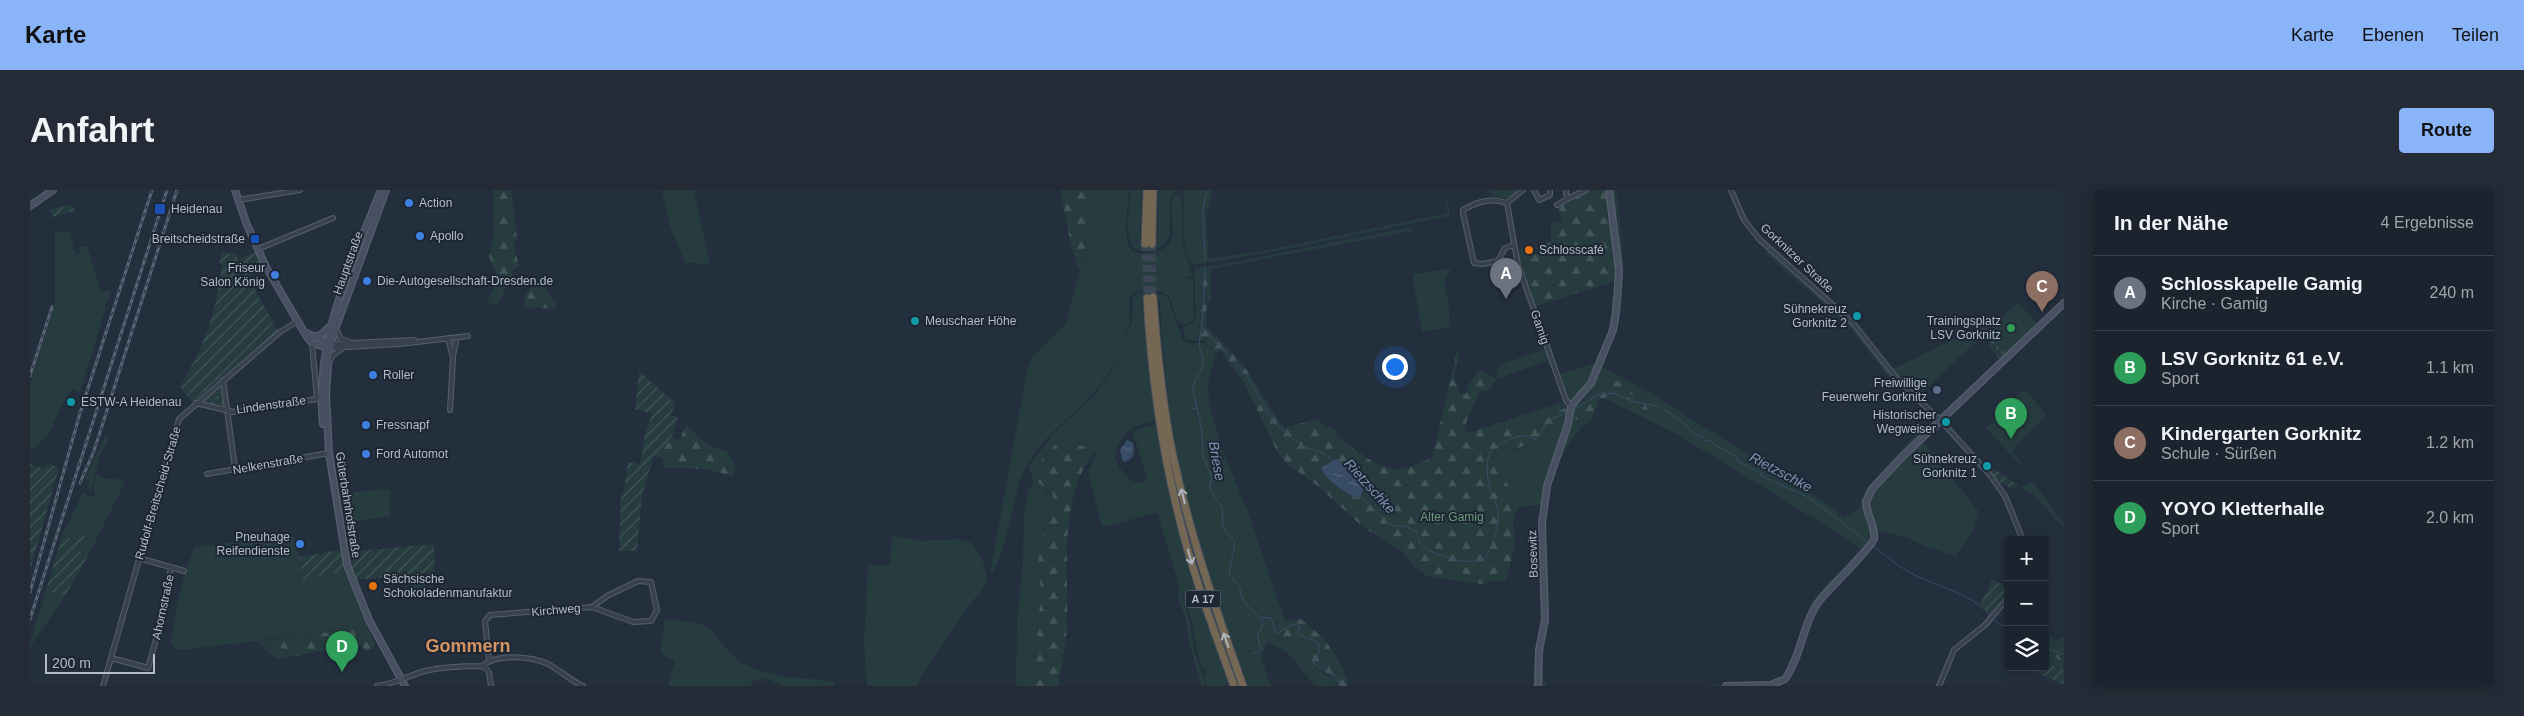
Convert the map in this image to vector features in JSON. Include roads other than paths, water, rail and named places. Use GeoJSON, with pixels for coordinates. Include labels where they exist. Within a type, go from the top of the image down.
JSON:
{"type":"FeatureCollection","features":[{"type":"Feature","properties":{"kind":"highway"},"geometry":{"type":"LineString","coordinates":[[1147,190],[1149,244],[1154,190]]}},
{"type":"Feature","properties":{"kind":"highway","name":"A 17"},"geometry":{"type":"LineString","coordinates":[[1234,686],[1192,563],[1169,476],[1156,394],[1150,298],[1162,387],[1178,476],[1200,560],[1243,686]]}},
{"type":"Feature","properties":{"kind":"street"},"geometry":{"type":"LineString","coordinates":[[30,206],[53,190]]}},
{"type":"Feature","properties":{"kind":"street"},"geometry":{"type":"LineString","coordinates":[[235,190],[258,249],[304,331],[313,340],[328,345],[347,347],[400,344],[424,340]]}},
{"type":"Feature","properties":{"kind":"street"},"geometry":{"type":"LineString","coordinates":[[238,200],[300,190]]}},
{"type":"Feature","properties":{"kind":"street","name":"Hauptstraße"},"geometry":{"type":"LineString","coordinates":[[328,345],[381,190]]}},
{"type":"Feature","properties":{"kind":"street","name":"Hauptstraße"},"geometry":{"type":"LineString","coordinates":[[334,325],[386,190]]}},
{"type":"Feature","properties":{"kind":"street"},"geometry":{"type":"LineString","coordinates":[[1514,244],[1505,248],[1498,261],[1483,264],[1474,263],[1463,210],[1491,199],[1507,202],[1523,190]]}},
{"type":"Feature","properties":{"kind":"street"},"geometry":{"type":"LineString","coordinates":[[1534,190],[1538,200],[1550,196],[1550,190]]}},
{"type":"Feature","properties":{"kind":"street"},"geometry":{"type":"LineString","coordinates":[[1566,190],[1567,199]]}},
{"type":"Feature","properties":{"kind":"street"},"geometry":{"type":"LineString","coordinates":[[1557,205],[1586,190]]}},
{"type":"Feature","properties":{"kind":"street"},"geometry":{"type":"LineString","coordinates":[[1572,406],[1590,383],[1612,330],[1616,313],[1619,271],[1608,190]]}},
{"type":"Feature","properties":{"kind":"street","name":"Gorknitzer Straße"},"geometry":{"type":"LineString","coordinates":[[1731,190],[1744,220],[1760,240],[1853,323],[1889,371],[1941,422],[1998,485],[2021,536]]}},
{"type":"Feature","properties":{"kind":"street","name":"Gamig"},"geometry":{"type":"LineString","coordinates":[[1507,202],[1518,265],[1566,400],[1572,406]]}},
{"type":"Feature","properties":{"kind":"street"},"geometry":{"type":"LineString","coordinates":[[258,249],[333,218]]}},
{"type":"Feature","properties":{"kind":"street"},"geometry":{"type":"LineString","coordinates":[[1726,686],[1771,685],[1785,679],[1802,644],[1814,608],[1855,560],[1872,544],[1874,537],[1866,509],[1868,495],[1920,440],[2064,303]]}},
{"type":"Feature","properties":{"kind":"street","name":"Rudolf-Breitscheid-Straße"},"geometry":{"type":"LineString","coordinates":[[103,686],[179,419],[280,332],[298,321]]}},
{"type":"Feature","properties":{"kind":"street"},"geometry":{"type":"LineString","coordinates":[[313,340],[334,325],[341,339],[359,342]]}},
{"type":"Feature","properties":{"kind":"street"},"geometry":{"type":"LineString","coordinates":[[328,345],[468,336]]}},
{"type":"Feature","properties":{"kind":"street"},"geometry":{"type":"LineString","coordinates":[[450,410],[453,358],[457,337]]}},
{"type":"Feature","properties":{"kind":"street"},"geometry":{"type":"LineString","coordinates":[[448,338],[453,358]]}},
{"type":"Feature","properties":{"kind":"street","name":"Lindenstraße"},"geometry":{"type":"LineString","coordinates":[[196,403],[228,411],[317,399],[313,340]]}},
{"type":"Feature","properties":{"kind":"street","name":"Güterbahnhofstraße"},"geometry":{"type":"LineString","coordinates":[[327,441],[328,345]]}},
{"type":"Feature","properties":{"kind":"street","name":"Güterbahnhofstraße"},"geometry":{"type":"LineString","coordinates":[[328,345],[321,372],[321,402],[342,541],[352,580],[369,620],[403,683]]}},
{"type":"Feature","properties":{"kind":"street"},"geometry":{"type":"LineString","coordinates":[[327,378],[333,355],[347,347]]}},
{"type":"Feature","properties":{"kind":"street"},"geometry":{"type":"LineString","coordinates":[[223,380],[235,468]]}},
{"type":"Feature","properties":{"kind":"street","name":"Bosewitz"},"geometry":{"type":"LineString","coordinates":[[1538,686],[1539,650],[1545,620],[1542,508],[1550,471],[1568,424],[1572,406]]}},
{"type":"Feature","properties":{"kind":"street","name":"Nelkenstraße"},"geometry":{"type":"LineString","coordinates":[[207,474],[329,453]]}},
{"type":"Feature","properties":{"kind":"street"},"geometry":{"type":"LineString","coordinates":[[139,558],[184,571]]}},
{"type":"Feature","properties":{"kind":"street","name":"Ahornstraße"},"geometry":{"type":"LineString","coordinates":[[111,658],[148,668],[161,622],[171,567]]}},
{"type":"Feature","properties":{"kind":"street","name":"Kirchweg"},"geometry":{"type":"LineString","coordinates":[[489,660],[485,621],[488,616],[592,607],[632,622],[651,622],[657,610],[651,582],[638,581],[592,607]]}},
{"type":"Feature","properties":{"kind":"street"},"geometry":{"type":"LineString","coordinates":[[1939,686],[1954,650],[1992,618],[2004,603]]}},
{"type":"Feature","properties":{"kind":"street"},"geometry":{"type":"LineString","coordinates":[[377,686],[403,683],[427,670],[483,666],[489,660],[498,658],[538,661],[551,666],[583,686]]}},
{"type":"Feature","properties":{"kind":"street"},"geometry":{"type":"LineString","coordinates":[[483,666],[489,672],[491,686]]}},
{"type":"Feature","properties":{"kind":"water"},"geometry":{"type":"Polygon","coordinates":[[[1127,440],[1133,443],[1134,453],[1132,458],[1123,462],[1120,450],[1127,440]]]}},
{"type":"Feature","properties":{"kind":"water"},"geometry":{"type":"Polygon","coordinates":[[[1336,459],[1345,465],[1355,476],[1363,490],[1361,496],[1357,498],[1347,493],[1336,486],[1323,473],[1321,468],[1336,459]]]}},
{"type":"Feature","properties":{"kind":"waterway","name":"Rietzschke"},"geometry":{"type":"LineString","coordinates":[[1205,261],[1203,209],[1207,190]]}},
{"type":"Feature","properties":{"kind":"waterway","name":"Briese"},"geometry":{"type":"LineString","coordinates":[[1205,268],[1203,314],[1199,345],[1204,364],[1195,380],[1193,390],[1202,431],[1203,456],[1212,477],[1211,492],[1222,507],[1223,527],[1235,542],[1229,574],[1239,586],[1243,601],[1259,617],[1271,618],[1276,634],[1294,624],[1300,626],[1298,634],[1317,642],[1320,650],[1313,663],[1338,678],[1341,686]]}},
{"type":"Feature","properties":{"kind":"waterway","name":"Rietzschke"},"geometry":{"type":"LineString","coordinates":[[1201,326],[1247,376],[1273,422],[1303,447],[1321,452],[1334,461]]}},
{"type":"Feature","properties":{"kind":"waterway","name":"Rietzschke"},"geometry":{"type":"LineString","coordinates":[[1573,410],[1598,395],[1615,393],[1631,401],[1661,407],[1685,424],[1695,435],[1703,437],[1706,441],[1710,440],[1713,444],[1735,456],[1739,462],[1761,473],[1761,476],[1808,497],[1869,543]]}},
{"type":"Feature","properties":{"kind":"waterway","name":"Briese"},"geometry":{"type":"LineString","coordinates":[[1191,409],[1197,408]]}},
{"type":"Feature","properties":{"kind":"waterway","name":"Rietzschke"},"geometry":{"type":"LineString","coordinates":[[1361,496],[1387,523],[1395,526],[1406,526],[1417,532],[1425,548],[1449,558],[1477,561],[1484,558],[1488,553],[1498,519],[1498,507],[1491,491],[1487,473],[1491,451],[1512,438],[1526,436],[1536,439],[1548,421],[1567,412]]}},
{"type":"Feature","properties":{"kind":"waterway","name":"Rietzschke"},"geometry":{"type":"LineString","coordinates":[[1873,546],[1909,572],[1966,597],[1984,609],[1990,616]]}},
{"type":"Feature","properties":{"kind":"waterway"},"geometry":{"type":"LineString","coordinates":[[1252,654],[1261,650],[1257,634],[1262,628],[1262,618]]}},
{"type":"Feature","properties":{"kind":"waterway","name":"Rietzschke"},"geometry":{"type":"LineString","coordinates":[[1993,620],[2004,627]]}},
{"type":"Feature","properties":{"kind":"waterway","name":"Rietzschke"},"geometry":{"type":"LineString","coordinates":[[2049,649],[2064,654]]}},
{"type":"Feature","properties":{"kind":"tunnel"},"geometry":{"type":"LineString","coordinates":[[1145,244],[1147,298]]}},
{"type":"Feature","properties":{"kind":"tunnel"},"geometry":{"type":"LineString","coordinates":[[1152,244],[1153,297]]}},
{"type":"Feature","properties":{"kind":"railway"},"geometry":{"type":"LineString","coordinates":[[30,592],[80,413],[152,190]]}},
{"type":"Feature","properties":{"kind":"railway"},"geometry":{"type":"LineString","coordinates":[[30,619],[167,190]]}},
{"type":"Feature","properties":{"kind":"railway"},"geometry":{"type":"LineString","coordinates":[[80,483],[94,451],[177,190]]}},
{"type":"Feature","properties":{"kind":"railway"},"geometry":{"type":"LineString","coordinates":[[30,376],[52,307]]}},
{"type":"Feature","properties":{"kind":"place","name":"Action"},"geometry":{"type":"Point","coordinates":[409,203]}},
{"type":"Feature","properties":{"kind":"place","name":"Heidenau"},"geometry":{"type":"Point","coordinates":[160,209]}},
{"type":"Feature","properties":{"kind":"place","name":"Apollo"},"geometry":{"type":"Point","coordinates":[420,236]}},
{"type":"Feature","properties":{"kind":"place","name":"Breitscheidstraße"},"geometry":{"type":"Point","coordinates":[255,239]}},
{"type":"Feature","properties":{"kind":"place","name":"Schlosscafé"},"geometry":{"type":"Point","coordinates":[1529,250]}},
{"type":"Feature","properties":{"kind":"place","name":"Friseur Salon König"},"geometry":{"type":"Point","coordinates":[275,275]}},
{"type":"Feature","properties":{"kind":"place","name":"Die-Autogesellschaft-Dresden.de"},"geometry":{"type":"Point","coordinates":[367,281]}},
{"type":"Feature","properties":{"kind":"place","name":"Schlosskapelle Gamig"},"geometry":{"type":"Point","coordinates":[1506,299]}},
{"type":"Feature","properties":{"kind":"place","name":"Kindergarten Gorknitz"},"geometry":{"type":"Point","coordinates":[2042,312]}},
{"type":"Feature","properties":{"kind":"place","name":"Sühnekreuz Gorknitz 2"},"geometry":{"type":"Point","coordinates":[1857,316]}},
{"type":"Feature","properties":{"kind":"place","name":"Meuschaer Höhe"},"geometry":{"type":"Point","coordinates":[915,321]}},
{"type":"Feature","properties":{"kind":"place","name":"Trainingsplatz LSV Gorknitz"},"geometry":{"type":"Point","coordinates":[2011,328]}},
{"type":"Feature","properties":{"kind":"place","name":"Roller"},"geometry":{"type":"Point","coordinates":[373,375]}},
{"type":"Feature","properties":{"kind":"place","name":"Freiwillige Feuerwehr Gorknitz"},"geometry":{"type":"Point","coordinates":[1937,390]}},
{"type":"Feature","properties":{"kind":"place","name":"ESTW-A Heidenau"},"geometry":{"type":"Point","coordinates":[71,402]}},
{"type":"Feature","properties":{"kind":"place","name":"Historischer Wegweiser"},"geometry":{"type":"Point","coordinates":[1946,422]}},
{"type":"Feature","properties":{"kind":"place","name":"Fressnapf"},"geometry":{"type":"Point","coordinates":[366,425]}},
{"type":"Feature","properties":{"kind":"place","name":"LSV Gorknitz 61 e.V."},"geometry":{"type":"Point","coordinates":[2011,439]}},
{"type":"Feature","properties":{"kind":"place","name":"Ford Automot"},"geometry":{"type":"Point","coordinates":[366,454]}},
{"type":"Feature","properties":{"kind":"place","name":"Sühnekreuz Gorknitz 1"},"geometry":{"type":"Point","coordinates":[1987,466]}},
{"type":"Feature","properties":{"kind":"place","name":"Pneuhage Reifendienste"},"geometry":{"type":"Point","coordinates":[300,544]}},
{"type":"Feature","properties":{"kind":"place","name":"Sächsische Schokoladenmanufaktur"},"geometry":{"type":"Point","coordinates":[373,586]}},
{"type":"Feature","properties":{"kind":"place","name":"YOYO Kletterhalle"},"geometry":{"type":"Point","coordinates":[342,672]}},
{"type":"Feature","properties":{"kind":"district","name":"Gommern"},"geometry":{"type":"Point","coordinates":[468,646]}},
{"type":"Feature","properties":{"kind":"park label","name":"Alter Gamig"},"geometry":{"type":"Point","coordinates":[1452,517]}}]}
